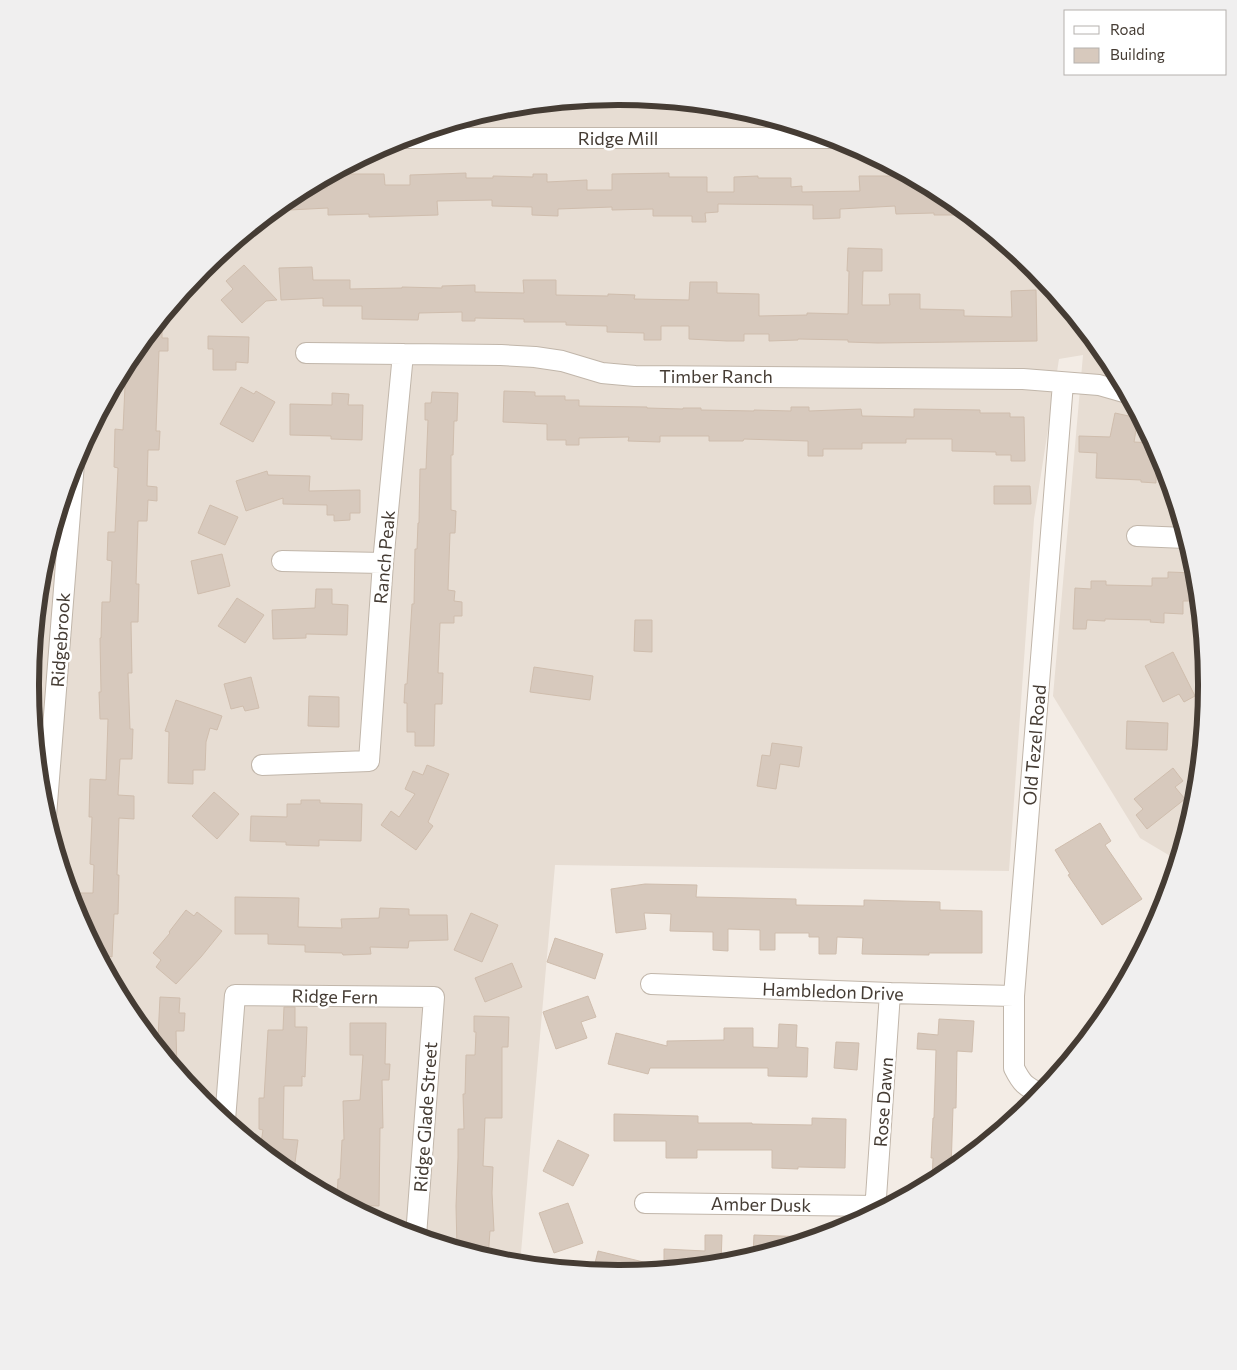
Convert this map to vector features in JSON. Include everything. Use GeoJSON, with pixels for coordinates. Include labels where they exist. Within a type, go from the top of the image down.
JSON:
{"type":"FeatureCollection","features":[{"type":"Feature","properties":{"kind":"street","name":"Ridge Mill"},"geometry":{"type":"LineString","coordinates":[[427,138],[810,138]]}},
{"type":"Feature","properties":{"kind":"street","name":"Timber Ranch"},"geometry":{"type":"LineString","coordinates":[[306,353],[535,357],[562,361],[602,372],[635,376],[1023,379],[1099,386],[1119,391]]}},
{"type":"Feature","properties":{"kind":"street","name":"Ranch Peak"},"geometry":{"type":"LineString","coordinates":[[262,765],[369,761],[384,563],[403,354]]}},
{"type":"Feature","properties":{"kind":"street","name":"Old Tezel Road"},"geometry":{"type":"LineString","coordinates":[[1033,1090],[1025,1086],[1014,1068],[1014,996],[1064,383]]}},
{"type":"Feature","properties":{"kind":"street","name":"Ridgebrook"},"geometry":{"type":"LineString","coordinates":[[48,787],[71,495]]}},
{"type":"Feature","properties":{"kind":"street"},"geometry":{"type":"LineString","coordinates":[[1137,536],[1179,538]]}},
{"type":"Feature","properties":{"kind":"street"},"geometry":{"type":"LineString","coordinates":[[282,561],[384,563]]}},
{"type":"Feature","properties":{"kind":"street","name":"Hambledon Drive"},"geometry":{"type":"LineString","coordinates":[[651,984],[1014,996]]}},
{"type":"Feature","properties":{"kind":"street","name":"Rose Dawn"},"geometry":{"type":"LineString","coordinates":[[876,1204],[890,993]]}},
{"type":"Feature","properties":{"kind":"street","name":"Ridge Fern"},"geometry":{"type":"LineString","coordinates":[[226,1111],[235,994],[434,998]]}},
{"type":"Feature","properties":{"kind":"street","name":"Ridge Glade Street"},"geometry":{"type":"LineString","coordinates":[[417,1228],[434,998]]}},
{"type":"Feature","properties":{"kind":"street","name":"Amber Dusk"},"geometry":{"type":"LineString","coordinates":[[645,1202],[867,1209]]}},
{"type":"Feature","properties":{"kind":"shaded area"},"geometry":{"type":"Polygon","coordinates":[[[581,106],[656,106],[694,110],[732,116],[805,136],[840,149],[908,183],[941,203],[1001,249],[1054,303],[1078,332],[1101,363],[1121,395],[1154,463],[1167,499],[1187,572],[1193,609],[1197,647],[1197,723],[1187,798],[1171,857],[1140,838],[1053,696],[1083,355],[1059,359],[1034,519],[1009,871],[555,865],[521,1256],[468,1245],[397,1221],[329,1187],[296,1167],[266,1145],[236,1121],[209,1095],[183,1067],[136,1007],[116,975],[83,907],[59,835],[50,798],[40,723],[40,647],[50,572],[70,499],[83,463],[116,395],[136,363],[183,303],[236,249],[266,225],[296,203],[362,165],[397,149],[468,125],[505,116],[581,106]]]}},
{"type":"Feature","properties":{"kind":"building"},"geometry":{"type":"Polygon","coordinates":[[[466,173],[466,178],[493,178],[493,176],[533,177],[533,174],[547,174],[547,182],[587,180],[587,190],[612,190],[612,174],[669,173],[669,177],[707,177],[707,192],[734,192],[734,177],[791,178],[791,187],[802,186],[802,192],[860,191],[859,176],[895,176],[957,215],[934,215],[934,213],[896,214],[895,206],[840,209],[840,218],[813,219],[813,205],[718,204],[718,212],[705,213],[706,222],[692,222],[692,216],[653,216],[653,209],[612,210],[612,207],[558,209],[558,216],[532,215],[532,207],[492,206],[492,200],[437,201],[438,215],[369,217],[369,214],[328,215],[328,208],[289,210],[296,203],[321,188],[327,188],[327,184],[346,174],[384,174],[385,185],[410,185],[410,175],[466,173]]]}},
{"type":"Feature","properties":{"kind":"building"},"geometry":{"type":"Polygon","coordinates":[[[848,248],[882,249],[882,271],[863,271],[862,305],[890,305],[889,294],[920,294],[920,309],[964,310],[964,316],[1012,317],[1011,291],[1036,290],[1037,341],[878,343],[798,339],[769,341],[769,334],[744,334],[744,341],[727,341],[689,339],[689,326],[661,326],[661,340],[644,340],[644,333],[607,332],[607,326],[566,325],[566,322],[524,322],[524,319],[475,318],[475,321],[462,321],[462,312],[419,313],[418,320],[362,319],[362,306],[323,306],[323,298],[281,300],[279,268],[312,267],[313,280],[350,280],[350,289],[442,288],[442,286],[475,285],[475,292],[524,293],[523,280],[556,280],[556,295],[635,295],[634,299],[689,300],[690,282],[717,282],[717,293],[759,294],[759,316],[807,315],[807,313],[848,314],[848,248]]]}},
{"type":"Feature","properties":{"kind":"building"},"geometry":{"type":"Polygon","coordinates":[[[244,265],[277,300],[266,301],[242,323],[221,300],[233,289],[226,281],[244,265]]]}},
{"type":"Feature","properties":{"kind":"building"},"geometry":{"type":"Polygon","coordinates":[[[162,328],[162,338],[168,338],[168,351],[159,351],[156,431],[160,431],[159,450],[148,450],[147,486],[157,487],[157,501],[148,500],[147,521],[138,521],[136,584],[139,584],[138,622],[131,622],[132,673],[128,673],[130,729],[133,729],[132,759],[120,759],[118,795],[134,796],[134,819],[119,818],[118,914],[114,914],[112,957],[109,956],[109,961],[80,898],[80,893],[93,893],[94,865],[90,864],[92,817],[89,817],[90,779],[106,780],[108,719],[100,719],[100,638],[102,602],[110,602],[112,561],[107,560],[108,532],[115,532],[118,468],[114,467],[115,429],[123,430],[125,380],[162,328]]]}},
{"type":"Feature","properties":{"kind":"building"},"geometry":{"type":"Polygon","coordinates":[[[208,336],[249,337],[248,363],[236,362],[236,370],[213,370],[213,349],[208,349],[208,336]]]}},
{"type":"Feature","properties":{"kind":"building"},"geometry":{"type":"Polygon","coordinates":[[[241,387],[254,394],[256,391],[275,402],[253,442],[220,424],[241,387]]]}},
{"type":"Feature","properties":{"kind":"building"},"geometry":{"type":"Polygon","coordinates":[[[504,391],[535,392],[535,396],[565,396],[565,400],[579,400],[579,406],[754,411],[791,411],[791,407],[809,407],[809,411],[861,409],[862,416],[914,417],[914,409],[980,410],[980,413],[1010,413],[1010,417],[1024,417],[1025,461],[1011,461],[1011,455],[996,455],[996,452],[952,451],[952,439],[906,439],[906,443],[862,443],[862,449],[823,449],[823,456],[808,456],[808,441],[744,439],[743,441],[709,441],[709,436],[660,436],[660,442],[628,441],[629,437],[579,438],[579,445],[566,445],[566,440],[547,440],[547,424],[503,422],[504,391]]]}},
{"type":"Feature","properties":{"kind":"building"},"geometry":{"type":"Polygon","coordinates":[[[432,392],[458,393],[457,421],[454,421],[453,455],[451,455],[451,510],[456,511],[455,533],[450,533],[448,590],[455,591],[454,601],[462,602],[462,616],[454,616],[454,623],[440,623],[438,673],[443,673],[442,704],[435,704],[434,746],[415,746],[415,732],[407,732],[407,703],[404,703],[412,604],[414,604],[420,469],[426,469],[428,420],[425,420],[425,403],[431,403],[432,392]]]}},
{"type":"Feature","properties":{"kind":"building"},"geometry":{"type":"Polygon","coordinates":[[[332,393],[349,394],[348,405],[363,405],[362,440],[331,439],[331,436],[290,435],[290,404],[332,405],[332,393]]]}},
{"type":"Feature","properties":{"kind":"building"},"geometry":{"type":"Polygon","coordinates":[[[1115,413],[1132,417],[1137,426],[1134,442],[1144,443],[1156,469],[1156,483],[1141,482],[1141,480],[1096,478],[1097,453],[1079,452],[1079,436],[1110,437],[1115,413]]]}},
{"type":"Feature","properties":{"kind":"building"},"geometry":{"type":"Polygon","coordinates":[[[267,471],[268,475],[310,476],[309,491],[360,490],[360,513],[350,513],[350,520],[334,521],[334,515],[327,515],[327,505],[283,504],[283,498],[246,511],[236,481],[267,471]]]}},
{"type":"Feature","properties":{"kind":"building"},"geometry":{"type":"Polygon","coordinates":[[[994,486],[1030,486],[1031,504],[994,504],[994,486]]]}},
{"type":"Feature","properties":{"kind":"building"},"geometry":{"type":"Polygon","coordinates":[[[210,505],[238,517],[225,545],[198,533],[210,505]]]}},
{"type":"Feature","properties":{"kind":"building"},"geometry":{"type":"Polygon","coordinates":[[[222,554],[230,586],[198,594],[191,561],[222,554]]]}},
{"type":"Feature","properties":{"kind":"building"},"geometry":{"type":"Polygon","coordinates":[[[1168,572],[1187,573],[1192,601],[1183,601],[1183,614],[1164,613],[1164,623],[1150,622],[1151,620],[1087,620],[1086,629],[1073,629],[1075,588],[1091,589],[1091,581],[1106,581],[1106,585],[1152,586],[1152,578],[1168,578],[1168,572]]]}},
{"type":"Feature","properties":{"kind":"building"},"geometry":{"type":"Polygon","coordinates":[[[316,589],[332,589],[332,604],[348,605],[347,635],[306,634],[306,638],[273,639],[272,610],[315,608],[316,589]]]}},
{"type":"Feature","properties":{"kind":"building"},"geometry":{"type":"Polygon","coordinates":[[[237,598],[264,615],[245,643],[218,626],[237,598]]]}},
{"type":"Feature","properties":{"kind":"building"},"geometry":{"type":"Polygon","coordinates":[[[635,620],[652,620],[652,652],[634,651],[635,620]]]}},
{"type":"Feature","properties":{"kind":"building"},"geometry":{"type":"Polygon","coordinates":[[[1173,652],[1195,696],[1184,702],[1179,694],[1163,702],[1145,666],[1173,652]]]}},
{"type":"Feature","properties":{"kind":"building"},"geometry":{"type":"Polygon","coordinates":[[[534,667],[593,676],[590,700],[530,692],[534,667]]]}},
{"type":"Feature","properties":{"kind":"building"},"geometry":{"type":"Polygon","coordinates":[[[251,677],[259,708],[245,711],[243,706],[231,709],[224,684],[251,677]]]}},
{"type":"Feature","properties":{"kind":"building"},"geometry":{"type":"Polygon","coordinates":[[[309,696],[339,697],[339,727],[308,726],[309,696]]]}},
{"type":"Feature","properties":{"kind":"building"},"geometry":{"type":"Polygon","coordinates":[[[176,700],[222,716],[217,730],[210,728],[206,742],[205,770],[193,770],[193,784],[168,783],[169,732],[165,731],[176,700]]]}},
{"type":"Feature","properties":{"kind":"building"},"geometry":{"type":"Polygon","coordinates":[[[1127,721],[1168,723],[1167,750],[1126,749],[1127,721]]]}},
{"type":"Feature","properties":{"kind":"building"},"geometry":{"type":"Polygon","coordinates":[[[772,743],[802,747],[799,767],[780,764],[776,789],[757,786],[762,755],[770,756],[772,743]]]}},
{"type":"Feature","properties":{"kind":"building"},"geometry":{"type":"Polygon","coordinates":[[[427,765],[449,774],[428,822],[433,826],[416,850],[381,825],[391,811],[399,817],[415,794],[405,789],[413,771],[423,775],[427,765]]]}},
{"type":"Feature","properties":{"kind":"building"},"geometry":{"type":"Polygon","coordinates":[[[1173,768],[1183,781],[1175,787],[1185,799],[1147,829],[1136,815],[1143,809],[1134,799],[1173,768]]]}},
{"type":"Feature","properties":{"kind":"building"},"geometry":{"type":"Polygon","coordinates":[[[214,792],[239,814],[217,839],[192,816],[214,792]]]}},
{"type":"Feature","properties":{"kind":"building"},"geometry":{"type":"Polygon","coordinates":[[[301,800],[320,800],[320,803],[362,804],[361,841],[319,840],[319,846],[286,845],[286,842],[250,841],[251,816],[287,817],[287,804],[301,804],[301,800]]]}},
{"type":"Feature","properties":{"kind":"building"},"geometry":{"type":"Polygon","coordinates":[[[1100,823],[1111,841],[1105,845],[1142,899],[1102,925],[1068,875],[1070,874],[1055,850],[1100,823]]]}},
{"type":"Feature","properties":{"kind":"building"},"geometry":{"type":"Polygon","coordinates":[[[645,884],[697,885],[696,897],[796,899],[796,905],[864,906],[864,900],[940,902],[940,910],[982,911],[982,953],[929,953],[929,955],[862,954],[863,938],[837,937],[836,954],[819,954],[819,937],[809,937],[809,933],[775,933],[775,950],[760,950],[760,930],[728,929],[728,951],[713,950],[713,932],[670,931],[671,914],[644,913],[646,929],[616,933],[611,889],[645,884]]]}},
{"type":"Feature","properties":{"kind":"building"},"geometry":{"type":"Polygon","coordinates":[[[235,897],[299,898],[298,927],[342,928],[341,919],[379,918],[380,908],[409,909],[409,915],[447,915],[448,940],[409,941],[408,948],[370,947],[371,954],[343,955],[342,953],[305,952],[305,945],[268,944],[268,934],[235,934],[235,897]]]}},
{"type":"Feature","properties":{"kind":"building"},"geometry":{"type":"Polygon","coordinates":[[[186,910],[194,916],[197,912],[222,931],[176,984],[156,967],[161,960],[153,953],[186,910]]]}},
{"type":"Feature","properties":{"kind":"building"},"geometry":{"type":"Polygon","coordinates":[[[471,913],[498,925],[482,962],[454,950],[471,913]]]}},
{"type":"Feature","properties":{"kind":"building"},"geometry":{"type":"Polygon","coordinates":[[[555,938],[603,954],[595,979],[547,962],[555,938]]]}},
{"type":"Feature","properties":{"kind":"building"},"geometry":{"type":"Polygon","coordinates":[[[512,963],[522,987],[485,1002],[475,978],[512,963]]]}},
{"type":"Feature","properties":{"kind":"building"},"geometry":{"type":"Polygon","coordinates":[[[588,996],[596,1017],[581,1022],[587,1038],[556,1049],[543,1012],[588,996]]]}},
{"type":"Feature","properties":{"kind":"building"},"geometry":{"type":"Polygon","coordinates":[[[160,997],[180,998],[179,1013],[185,1013],[184,1031],[176,1031],[177,1059],[158,1037],[160,997]]]}},
{"type":"Feature","properties":{"kind":"building"},"geometry":{"type":"Polygon","coordinates":[[[284,1007],[295,1007],[295,1027],[307,1027],[305,1077],[302,1076],[302,1086],[284,1086],[283,1139],[298,1140],[295,1166],[261,1141],[263,1130],[259,1129],[259,1098],[264,1098],[268,1030],[283,1030],[284,1007]]]}},
{"type":"Feature","properties":{"kind":"building"},"geometry":{"type":"Polygon","coordinates":[[[474,1016],[509,1017],[508,1047],[502,1047],[502,1118],[485,1118],[483,1166],[493,1167],[494,1231],[490,1231],[489,1250],[457,1242],[458,1129],[464,1129],[463,1094],[465,1094],[466,1055],[475,1055],[476,1032],[474,1032],[474,1016]]]}},
{"type":"Feature","properties":{"kind":"building"},"geometry":{"type":"Polygon","coordinates":[[[939,1019],[974,1021],[972,1052],[957,1051],[956,1108],[953,1108],[951,1159],[932,1172],[933,1158],[931,1158],[936,1050],[917,1049],[918,1033],[938,1035],[939,1019]]]}},
{"type":"Feature","properties":{"kind":"building"},"geometry":{"type":"Polygon","coordinates":[[[350,1023],[386,1023],[385,1064],[390,1064],[389,1080],[382,1080],[383,1128],[380,1128],[379,1206],[363,1205],[337,1192],[342,1140],[344,1140],[343,1101],[360,1100],[363,1055],[350,1055],[350,1023]]]}},
{"type":"Feature","properties":{"kind":"building"},"geometry":{"type":"Polygon","coordinates":[[[779,1024],[797,1025],[796,1047],[808,1048],[807,1077],[768,1076],[768,1068],[650,1068],[648,1074],[608,1064],[616,1033],[667,1046],[667,1041],[724,1040],[724,1028],[753,1028],[753,1047],[778,1048],[779,1024]]]}},
{"type":"Feature","properties":{"kind":"building"},"geometry":{"type":"Polygon","coordinates":[[[836,1042],[859,1043],[857,1070],[834,1068],[836,1042]]]}},
{"type":"Feature","properties":{"kind":"building"},"geometry":{"type":"Polygon","coordinates":[[[614,1114],[698,1116],[698,1123],[812,1125],[812,1118],[846,1119],[845,1168],[772,1168],[772,1150],[697,1150],[697,1158],[666,1158],[666,1141],[614,1141],[614,1114]]]}},
{"type":"Feature","properties":{"kind":"building"},"geometry":{"type":"Polygon","coordinates":[[[558,1140],[589,1155],[573,1186],[543,1171],[558,1140]]]}},
{"type":"Feature","properties":{"kind":"building"},"geometry":{"type":"Polygon","coordinates":[[[568,1203],[583,1243],[554,1253],[539,1213],[568,1203]]]}},
{"type":"Feature","properties":{"kind":"building"},"geometry":{"type":"Polygon","coordinates":[[[705,1235],[722,1235],[721,1256],[664,1263],[664,1249],[705,1251],[705,1235]]]}},
{"type":"Feature","properties":{"kind":"building"},"geometry":{"type":"Polygon","coordinates":[[[754,1235],[797,1237],[769,1245],[753,1249],[754,1235]]]}},
{"type":"Feature","properties":{"kind":"building"},"geometry":{"type":"Polygon","coordinates":[[[598,1251],[652,1264],[595,1264],[598,1251]]]}}]}
